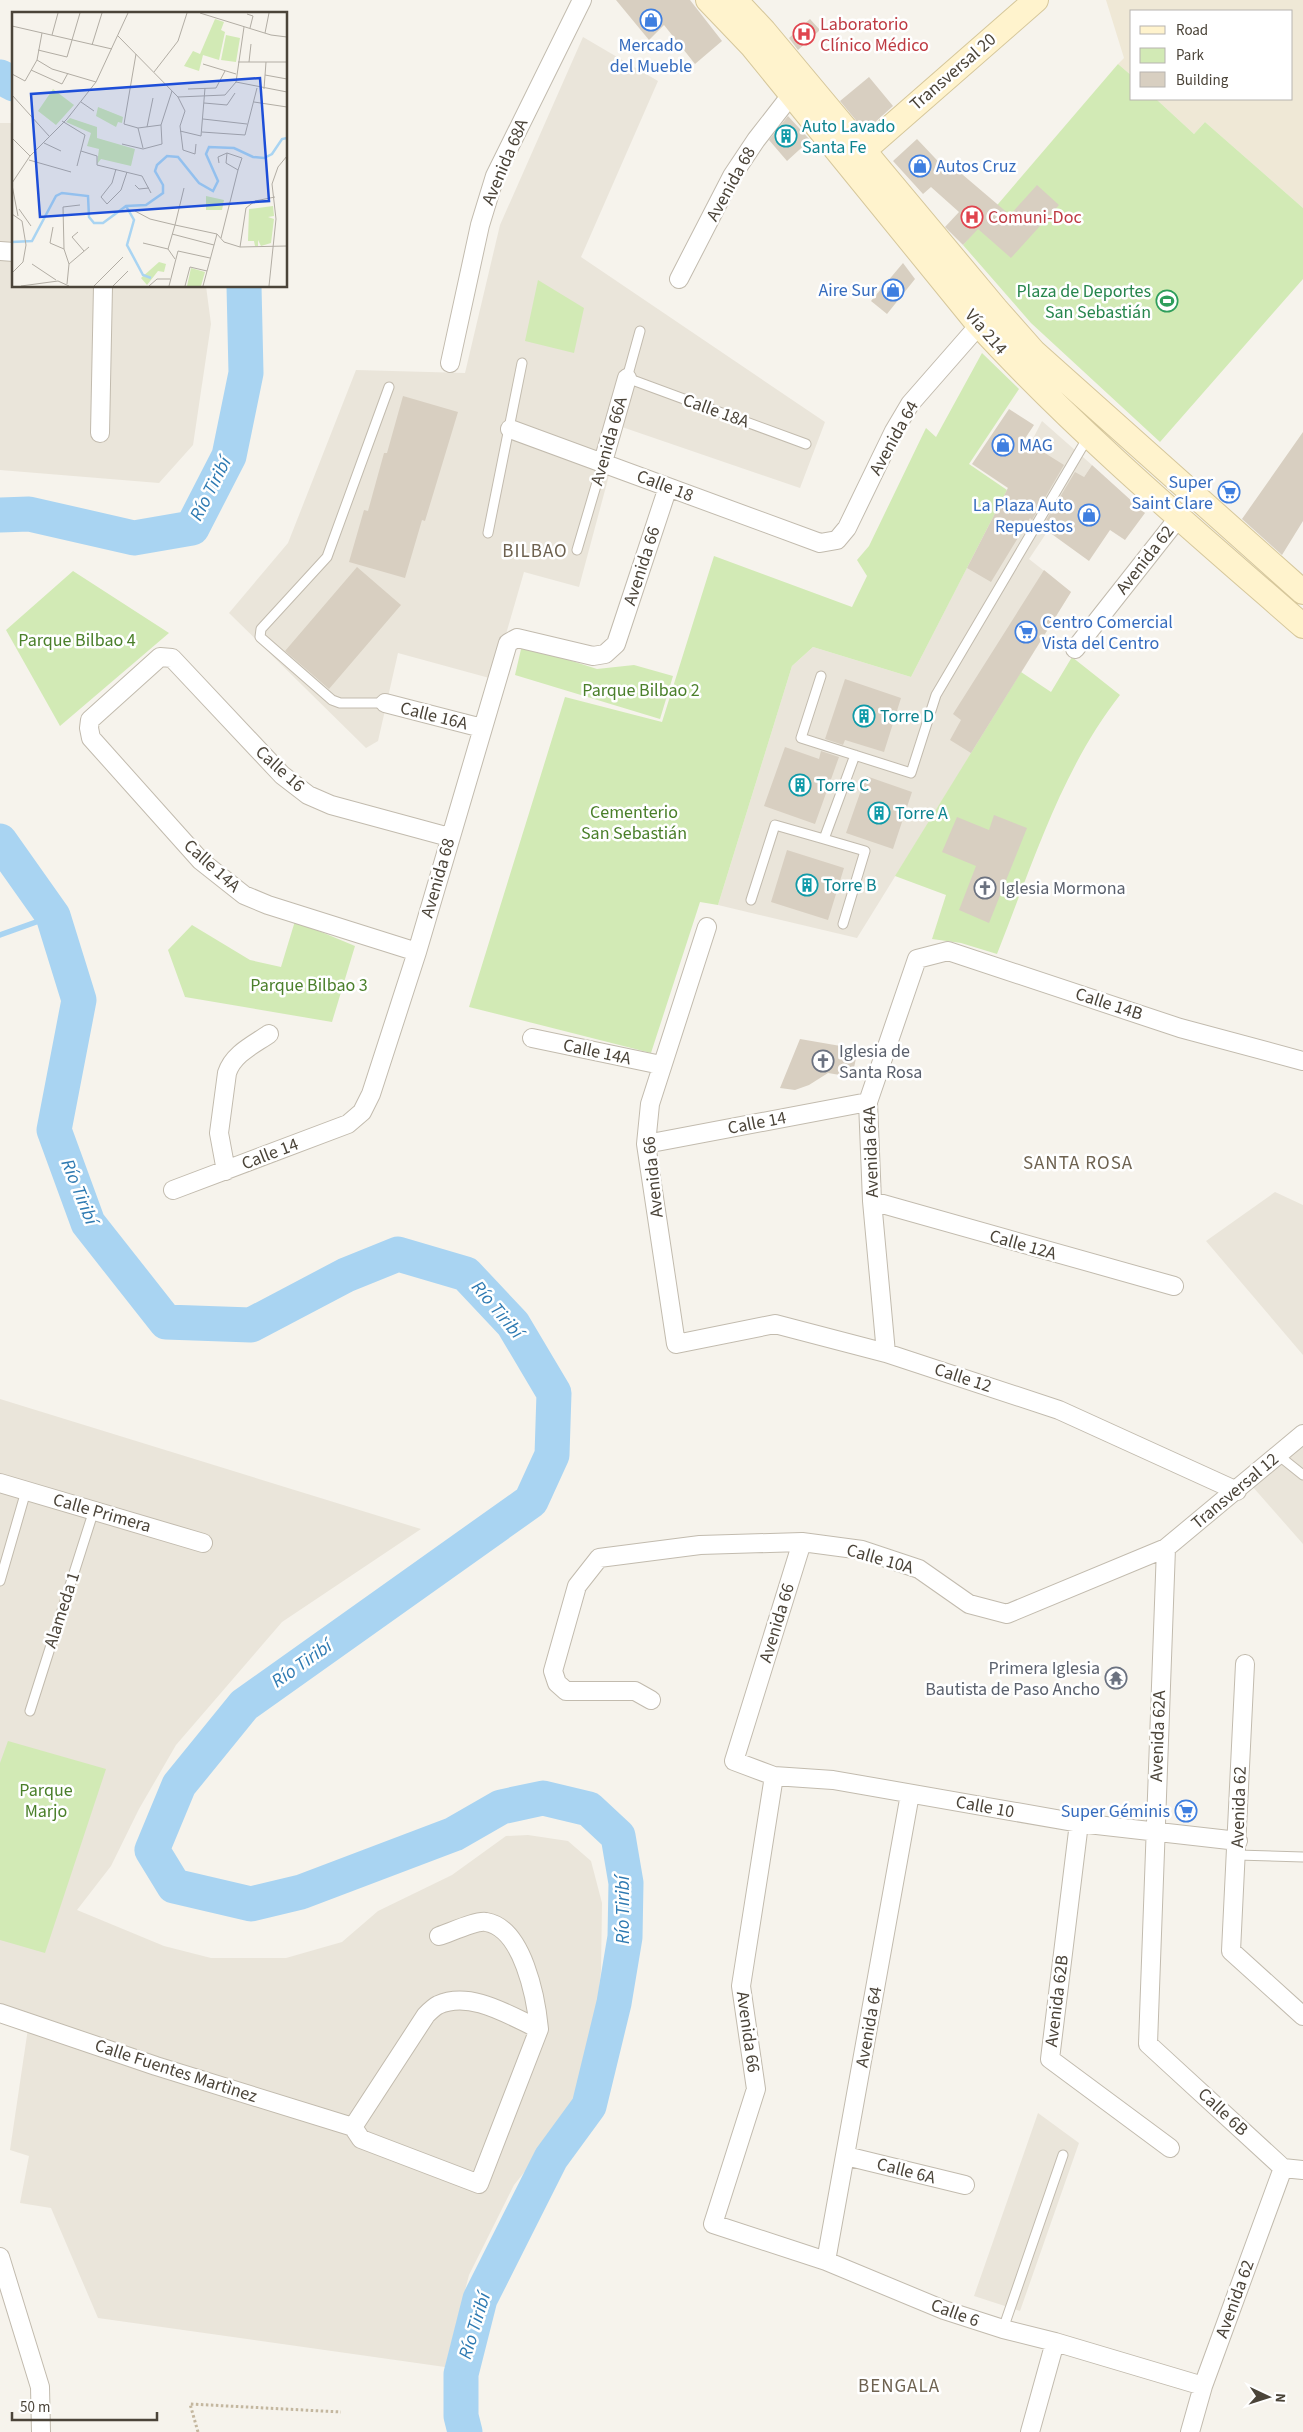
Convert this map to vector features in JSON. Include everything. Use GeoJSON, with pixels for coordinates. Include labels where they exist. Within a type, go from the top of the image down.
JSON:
{"type":"FeatureCollection","features":[{"type":"Feature","properties":{"kind":"main road","name":"Vía 214"},"geometry":{"type":"LineString","coordinates":[[708,0],[752,46],[791,95],[856,158]]}},
{"type":"Feature","properties":{"kind":"main road","name":"Vía 214"},"geometry":{"type":"LineString","coordinates":[[735,0],[764,31],[856,158],[987,317],[1011,360],[1179,517],[1303,626]]}},
{"type":"Feature","properties":{"kind":"main road","name":"Transversal 20"},"geometry":{"type":"LineString","coordinates":[[856,158],[1036,0]]}},
{"type":"Feature","properties":{"kind":"main road","name":"Vía 214"},"geometry":{"type":"LineString","coordinates":[[987,317],[1034,352],[1303,592]]}},
{"type":"Feature","properties":{"kind":"street","name":"Avenida 68A"},"geometry":{"type":"LineString","coordinates":[[450,363],[480,225],[495,176],[582,0]]}},
{"type":"Feature","properties":{"kind":"street","name":"Avenida 68"},"geometry":{"type":"LineString","coordinates":[[679,279],[732,176],[756,140],[791,95]]}},
{"type":"Feature","properties":{"kind":"street"},"geometry":{"type":"LineString","coordinates":[[100,433],[103,288]]}},
{"type":"Feature","properties":{"kind":"street","name":"Avenida 64"},"geometry":{"type":"LineString","coordinates":[[820,544],[837,540],[847,528],[894,431],[910,404],[987,317]]}},
{"type":"Feature","properties":{"kind":"street","name":"Avenida 66A"},"geometry":{"type":"LineString","coordinates":[[603,462],[627,378]]}},
{"type":"Feature","properties":{"kind":"street","name":"Calle 18"},"geometry":{"type":"LineString","coordinates":[[510,429],[820,544]]}},
{"type":"Feature","properties":{"kind":"street","name":"Avenida 66"},"geometry":{"type":"LineString","coordinates":[[508,643],[517,638],[593,656],[605,654],[616,644],[668,487]]}},
{"type":"Feature","properties":{"kind":"street","name":"Avenida 62"},"geometry":{"type":"LineString","coordinates":[[1075,650],[1179,517]]}},
{"type":"Feature","properties":{"kind":"street","name":"Avenida 68"},"geometry":{"type":"LineString","coordinates":[[362,1112],[372,1094],[508,643]]}},
{"type":"Feature","properties":{"kind":"street","name":"Calle 14A"},"geometry":{"type":"LineString","coordinates":[[172,658],[160,657],[90,720],[91,738],[201,861],[226,883],[244,895],[268,905],[416,952]]}},
{"type":"Feature","properties":{"kind":"street","name":"Calle 16"},"geometry":{"type":"LineString","coordinates":[[172,658],[282,775],[308,795],[331,805],[449,838]]}},
{"type":"Feature","properties":{"kind":"street","name":"Calle 16A"},"geometry":{"type":"LineString","coordinates":[[385,703],[482,728]]}},
{"type":"Feature","properties":{"kind":"street","name":"Avenida 66"},"geometry":{"type":"LineString","coordinates":[[676,1344],[646,1144],[650,1104],[707,927]]}},
{"type":"Feature","properties":{"kind":"street","name":"Calle 14B"},"geometry":{"type":"LineString","coordinates":[[917,959],[948,951],[1180,1028],[1303,1061]]}},
{"type":"Feature","properties":{"kind":"street","name":"Avenida 64A"},"geometry":{"type":"LineString","coordinates":[[886,1353],[872,1201],[868,1102],[917,959]]}},
{"type":"Feature","properties":{"kind":"street"},"geometry":{"type":"LineString","coordinates":[[226,1171],[219,1133],[227,1074],[236,1056],[269,1034]]}},
{"type":"Feature","properties":{"kind":"street","name":"Calle 14A"},"geometry":{"type":"LineString","coordinates":[[532,1038],[661,1066]]}},
{"type":"Feature","properties":{"kind":"street","name":"Calle 14"},"geometry":{"type":"LineString","coordinates":[[646,1144],[868,1102]]}},
{"type":"Feature","properties":{"kind":"street","name":"Calle 14"},"geometry":{"type":"LineString","coordinates":[[173,1190],[348,1124],[362,1112]]}},
{"type":"Feature","properties":{"kind":"street","name":"Calle 12A"},"geometry":{"type":"LineString","coordinates":[[872,1201],[1174,1286]]}},
{"type":"Feature","properties":{"kind":"street","name":"Calle 12"},"geometry":{"type":"LineString","coordinates":[[676,1344],[775,1324],[886,1353],[1059,1410],[1237,1490]]}},
{"type":"Feature","properties":{"kind":"street","name":"Transversal 12"},"geometry":{"type":"LineString","coordinates":[[1166,1548],[1303,1434]]}},
{"type":"Feature","properties":{"kind":"street","name":"Calle Primera"},"geometry":{"type":"LineString","coordinates":[[0,1483],[203,1543]]}},
{"type":"Feature","properties":{"kind":"street","name":"Avenida 66"},"geometry":{"type":"LineString","coordinates":[[734,1761],[802,1542]]}},
{"type":"Feature","properties":{"kind":"street","name":"Calle 10A"},"geometry":{"type":"LineString","coordinates":[[651,1700],[635,1691],[566,1691],[556,1683],[553,1671],[576,1586],[599,1558],[700,1545],[802,1542],[862,1550],[919,1569],[969,1604],[1008,1614],[1166,1548]]}},
{"type":"Feature","properties":{"kind":"street","name":"Avenida 62A"},"geometry":{"type":"LineString","coordinates":[[1148,2044],[1166,1548]]}},
{"type":"Feature","properties":{"kind":"street","name":"Avenida 62"},"geometry":{"type":"LineString","coordinates":[[1245,1664],[1232,1951],[1303,2016]]}},
{"type":"Feature","properties":{"kind":"street","name":"Calle 10"},"geometry":{"type":"LineString","coordinates":[[734,1761],[774,1776],[833,1780],[1079,1823],[1155,1832],[1237,1848]]}},
{"type":"Feature","properties":{"kind":"street","name":"Avenida 66"},"geometry":{"type":"LineString","coordinates":[[713,2224],[756,2089],[741,1986],[774,1776]]}},
{"type":"Feature","properties":{"kind":"street","name":"Avenida 64"},"geometry":{"type":"LineString","coordinates":[[826,2260],[910,1794]]}},
{"type":"Feature","properties":{"kind":"street","name":"Avenida 62B"},"geometry":{"type":"LineString","coordinates":[[1079,1823],[1050,2059],[1170,2148]]}},
{"type":"Feature","properties":{"kind":"street"},"geometry":{"type":"LineString","coordinates":[[353,2127],[426,2015],[438,2005],[457,2002],[478,2002],[539,2029],[537,2006],[520,1949],[498,1925],[484,1921],[439,1936]]}},
{"type":"Feature","properties":{"kind":"street","name":"Calle Fuentes Martìnez"},"geometry":{"type":"LineString","coordinates":[[0,2013],[156,2066],[353,2127],[361,2140],[479,2184],[539,2029]]}},
{"type":"Feature","properties":{"kind":"street","name":"Calle 6B"},"geometry":{"type":"LineString","coordinates":[[1148,2044],[1283,2168]]}},
{"type":"Feature","properties":{"kind":"street","name":"Calle 6A"},"geometry":{"type":"LineString","coordinates":[[846,2156],[965,2185]]}},
{"type":"Feature","properties":{"kind":"street"},"geometry":{"type":"LineString","coordinates":[[1283,2168],[1303,2170]]}},
{"type":"Feature","properties":{"kind":"street","name":"Avenida 62"},"geometry":{"type":"LineString","coordinates":[[1190,2432],[1203,2386],[1283,2168]]}},
{"type":"Feature","properties":{"kind":"street","name":"Calle 6"},"geometry":{"type":"LineString","coordinates":[[713,2224],[826,2260],[944,2310],[1003,2330],[1055,2342],[1203,2386]]}},
{"type":"Feature","properties":{"kind":"street"},"geometry":{"type":"LineString","coordinates":[[0,2257],[40,2388],[41,2432]]}},
{"type":"Feature","properties":{"kind":"street"},"geometry":{"type":"LineString","coordinates":[[1030,2432],[1055,2342]]}},
{"type":"Feature","properties":{"kind":"lane","name":"Avenida 66A"},"geometry":{"type":"LineString","coordinates":[[627,378],[640,331]]}},
{"type":"Feature","properties":{"kind":"lane"},"geometry":{"type":"LineString","coordinates":[[488,533],[522,363]]}},
{"type":"Feature","properties":{"kind":"lane","name":"Calle 18A"},"geometry":{"type":"LineString","coordinates":[[627,378],[806,444]]}},
{"type":"Feature","properties":{"kind":"lane"},"geometry":{"type":"LineString","coordinates":[[385,703],[340,703],[332,700],[260,637],[261,629],[327,557],[389,387]]}},
{"type":"Feature","properties":{"kind":"lane"},"geometry":{"type":"LineString","coordinates":[[821,676],[801,738],[911,773],[936,695],[1089,434]]}},
{"type":"Feature","properties":{"kind":"lane","name":"Avenida 66A"},"geometry":{"type":"LineString","coordinates":[[577,550],[603,462]]}},
{"type":"Feature","properties":{"kind":"lane"},"geometry":{"type":"LineString","coordinates":[[824,839],[855,755]]}},
{"type":"Feature","properties":{"kind":"lane"},"geometry":{"type":"LineString","coordinates":[[751,900],[776,825],[866,851],[843,924]]}},
{"type":"Feature","properties":{"kind":"lane"},"geometry":{"type":"LineString","coordinates":[[1278,1455],[1303,1475]]}},
{"type":"Feature","properties":{"kind":"lane"},"geometry":{"type":"LineString","coordinates":[[0,1581],[26,1491]]}},
{"type":"Feature","properties":{"kind":"lane","name":"Alameda 1"},"geometry":{"type":"LineString","coordinates":[[30,1711],[94,1510]]}},
{"type":"Feature","properties":{"kind":"lane"},"geometry":{"type":"LineString","coordinates":[[1237,1848],[1303,1857]]}},
{"type":"Feature","properties":{"kind":"lane"},"geometry":{"type":"LineString","coordinates":[[1003,2330],[1063,2155]]}},
{"type":"Feature","properties":{"kind":"path"},"geometry":{"type":"LineString","coordinates":[[198,2432],[190,2404],[341,2412]]}},
{"type":"Feature","properties":{"kind":"shaded area"},"geometry":{"type":"Polygon","coordinates":[[[1106,0],[1303,0],[1303,208],[1205,122],[1194,134],[1157,100],[1293,100],[1293,10],[1130,10],[1130,74],[1118,64],[1124,58],[1106,0]]]}},
{"type":"Feature","properties":{"kind":"shaded area"},"geometry":{"type":"Polygon","coordinates":[[[583,37],[658,81],[581,257],[825,422],[800,488],[622,427],[579,587],[524,572],[493,679],[398,653],[378,741],[366,748],[229,613],[288,543],[356,370],[465,373],[500,225],[583,37]]]}},
{"type":"Feature","properties":{"kind":"shaded area"},"geometry":{"type":"Polygon","coordinates":[[[0,123],[12,123],[12,288],[206,288],[211,324],[193,445],[159,483],[0,470],[0,123]]]}},
{"type":"Feature","properties":{"kind":"shaded area"},"geometry":{"type":"Polygon","coordinates":[[[1042,421],[1092,465],[1029,559],[1071,592],[857,938],[718,905],[792,666],[813,647],[911,677],[1042,421]]]}},
{"type":"Feature","properties":{"kind":"shaded area"},"geometry":{"type":"Polygon","coordinates":[[[1275,1192],[1303,1205],[1303,1355],[1206,1241],[1275,1192]]]}},
{"type":"Feature","properties":{"kind":"shaded area"},"geometry":{"type":"Polygon","coordinates":[[[0,1399],[421,1529],[282,1622],[176,1745],[139,1809],[111,1866],[77,1910],[164,1946],[211,1958],[286,1958],[342,1942],[378,1911],[452,1875],[506,1836],[528,1835],[568,1841],[591,1861],[602,1903],[601,1971],[587,2094],[514,2185],[469,2275],[445,2367],[98,2318],[51,2208],[20,2203],[29,2156],[10,2150],[30,2015],[0,2005],[0,1399]]]}},
{"type":"Feature","properties":{"kind":"shaded area"},"geometry":{"type":"Polygon","coordinates":[[[1303,1442],[1303,1544],[1252,1486],[1303,1442]]]}},
{"type":"Feature","properties":{"kind":"shaded area"},"geometry":{"type":"Polygon","coordinates":[[[1038,2113],[1079,2143],[1020,2311],[974,2296],[1038,2113]]]}},
{"type":"Feature","properties":{"kind":"green space","name":"Plaza de Deportes San Sebastián"},"geometry":{"type":"Polygon","coordinates":[[[1118,64],[1130,74],[1130,100],[1157,100],[1194,134],[1205,122],[1303,208],[1303,279],[1160,442],[1031,323],[963,245],[1118,64]]]}},
{"type":"Feature","properties":{"kind":"green space"},"geometry":{"type":"Polygon","coordinates":[[[538,280],[584,308],[574,353],[525,341],[538,280]]]}},
{"type":"Feature","properties":{"kind":"green space","name":"Cementerio San Sebastián"},"geometry":{"type":"Polygon","coordinates":[[[982,353],[1019,389],[969,464],[1007,490],[911,677],[813,647],[792,666],[718,905],[700,902],[651,1053],[469,1007],[565,697],[662,722],[714,556],[852,607],[867,576],[857,560],[869,546],[926,428],[936,437],[982,353]]]}},
{"type":"Feature","properties":{"kind":"green space","name":"Parque Bilbao 4"},"geometry":{"type":"Polygon","coordinates":[[[73,571],[169,633],[60,726],[6,630],[73,571]]]}},
{"type":"Feature","properties":{"kind":"green space","name":"Parque Bilbao 2"},"geometry":{"type":"Polygon","coordinates":[[[522,645],[597,669],[634,665],[673,676],[660,719],[515,675],[522,645]]]}},
{"type":"Feature","properties":{"kind":"green space"},"geometry":{"type":"Polygon","coordinates":[[[1072,657],[1120,695],[1099,724],[1064,787],[997,954],[961,943],[932,939],[946,895],[895,876],[1021,672],[1051,692],[1072,657]]]}},
{"type":"Feature","properties":{"kind":"green space","name":"Parque Bilbao 3"},"geometry":{"type":"Polygon","coordinates":[[[295,921],[355,946],[332,1022],[185,997],[168,950],[192,925],[250,960],[281,967],[295,921]]]}},
{"type":"Feature","properties":{"kind":"green space","name":"Parque Marjo"},"geometry":{"type":"Polygon","coordinates":[[[8,1741],[106,1769],[45,1953],[0,1940],[0,1763],[8,1741]]]}},
{"type":"Feature","properties":{"kind":"building"},"geometry":{"type":"Polygon","coordinates":[[[616,0],[690,0],[722,41],[695,64],[664,25],[649,40],[616,0]]]}},
{"type":"Feature","properties":{"kind":"building","name":"Laboratorio Clínico Médico"},"geometry":{"type":"Polygon","coordinates":[[[810,19],[820,30],[798,50],[789,38],[810,19]]]}},
{"type":"Feature","properties":{"kind":"building"},"geometry":{"type":"Polygon","coordinates":[[[869,77],[893,106],[872,125],[859,124],[840,101],[869,77]]]}},
{"type":"Feature","properties":{"kind":"building","name":"Auto Lavado Santa Fe"},"geometry":{"type":"Polygon","coordinates":[[[788,116],[810,140],[787,161],[769,140],[788,116]]]}},
{"type":"Feature","properties":{"kind":"building"},"geometry":{"type":"Polygon","coordinates":[[[917,139],[951,175],[956,169],[1010,215],[1037,185],[1059,205],[1011,258],[978,229],[963,245],[945,227],[959,212],[931,187],[923,194],[893,161],[917,139]]]}},
{"type":"Feature","properties":{"kind":"building","name":"Aire Sur"},"geometry":{"type":"Polygon","coordinates":[[[903,263],[915,279],[887,314],[871,301],[903,263]]]}},
{"type":"Feature","properties":{"kind":"building"},"geometry":{"type":"Polygon","coordinates":[[[403,396],[458,412],[425,521],[422,520],[405,578],[349,562],[364,510],[368,511],[384,453],[387,453],[403,396]]]}},
{"type":"Feature","properties":{"kind":"building"},"geometry":{"type":"Polygon","coordinates":[[[1009,409],[1034,425],[1024,440],[1064,465],[1032,520],[1030,518],[991,582],[967,568],[1008,488],[972,464],[1009,409]]]}},
{"type":"Feature","properties":{"kind":"building"},"geometry":{"type":"Polygon","coordinates":[[[1303,432],[1303,521],[1282,555],[1242,519],[1303,432]]]}},
{"type":"Feature","properties":{"kind":"building","name":"La Plaza Auto Repuestos"},"geometry":{"type":"Polygon","coordinates":[[[1092,465],[1145,513],[1125,540],[1110,530],[1089,561],[1042,527],[1075,472],[1084,477],[1092,465]]]}},
{"type":"Feature","properties":{"kind":"building"},"geometry":{"type":"Polygon","coordinates":[[[357,567],[401,605],[329,689],[285,651],[357,567]]]}},
{"type":"Feature","properties":{"kind":"building","name":"Centro Comercial Vista del Centro"},"geometry":{"type":"Polygon","coordinates":[[[1044,570],[1071,592],[971,753],[950,740],[961,720],[953,714],[1044,570]]]}},
{"type":"Feature","properties":{"kind":"building","name":"Torre D"},"geometry":{"type":"Polygon","coordinates":[[[845,679],[901,698],[884,752],[845,740],[843,745],[825,739],[845,679]]]}},
{"type":"Feature","properties":{"kind":"building","name":"Torre C"},"geometry":{"type":"Polygon","coordinates":[[[785,747],[819,759],[821,751],[839,757],[815,824],[764,806],[785,747]]]}},
{"type":"Feature","properties":{"kind":"building","name":"Torre A"},"geometry":{"type":"Polygon","coordinates":[[[866,776],[912,792],[893,849],[846,833],[866,776]]]}},
{"type":"Feature","properties":{"kind":"building","name":"Iglesia Mormona"},"geometry":{"type":"Polygon","coordinates":[[[994,815],[1027,828],[989,923],[959,910],[976,866],[942,852],[957,817],[989,830],[994,815]]]}},
{"type":"Feature","properties":{"kind":"building","name":"Torre B"},"geometry":{"type":"Polygon","coordinates":[[[787,850],[844,868],[828,920],[771,902],[787,850]]]}},
{"type":"Feature","properties":{"kind":"building","name":"Iglesia de Santa Rosa"},"geometry":{"type":"Polygon","coordinates":[[[800,1039],[858,1049],[852,1077],[828,1073],[809,1085],[795,1090],[780,1088],[800,1039]]]}},
{"type":"Feature","properties":{"kind":"waterway","name":"Río Tiribí"},"geometry":{"type":"LineString","coordinates":[[0,77],[12,83]]}},
{"type":"Feature","properties":{"kind":"waterway","name":"Río Tiribí"},"geometry":{"type":"LineString","coordinates":[[0,515],[29,514],[134,538],[192,528],[229,456],[246,373],[244,288]]}},
{"type":"Feature","properties":{"kind":"waterway","name":"Río Tiribí"},"geometry":{"type":"LineString","coordinates":[[0,841],[53,916],[79,1000],[54,1130],[88,1223],[166,1322],[251,1325],[346,1275],[398,1254],[466,1274],[513,1324],[554,1393],[552,1455],[531,1501],[244,1705],[179,1785],[152,1850],[174,1886],[251,1904],[301,1892],[454,1834],[501,1807],[543,1798],[589,1809],[618,1836],[626,1883],[625,1937],[614,2003],[589,2106],[551,2158],[480,2299],[461,2374],[461,2416],[465,2432]]}},
{"type":"Feature","properties":{"kind":"waterway"},"geometry":{"type":"LineString","coordinates":[[0,935],[53,916]]}},
{"type":"Feature","properties":{"kind":"place","name":"Mercado del Mueble"},"geometry":{"type":"Point","coordinates":[651,20]}},
{"type":"Feature","properties":{"kind":"place","name":"Laboratorio Clínico Médico"},"geometry":{"type":"Point","coordinates":[804,34]}},
{"type":"Feature","properties":{"kind":"place","name":"Auto Lavado Santa Fe"},"geometry":{"type":"Point","coordinates":[786,136]}},
{"type":"Feature","properties":{"kind":"place","name":"Autos Cruz"},"geometry":{"type":"Point","coordinates":[920,166]}},
{"type":"Feature","properties":{"kind":"place","name":"Comuni-Doc"},"geometry":{"type":"Point","coordinates":[972,217]}},
{"type":"Feature","properties":{"kind":"place","name":"Aire Sur"},"geometry":{"type":"Point","coordinates":[893,290]}},
{"type":"Feature","properties":{"kind":"place","name":"Plaza de Deportes San Sebastián"},"geometry":{"type":"Point","coordinates":[1167,301]}},
{"type":"Feature","properties":{"kind":"place","name":"MAG"},"geometry":{"type":"Point","coordinates":[1003,445]}},
{"type":"Feature","properties":{"kind":"place","name":"Super Saint Clare"},"geometry":{"type":"Point","coordinates":[1229,492]}},
{"type":"Feature","properties":{"kind":"place","name":"La Plaza Auto Repuestos"},"geometry":{"type":"Point","coordinates":[1089,515]}},
{"type":"Feature","properties":{"kind":"place","name":"Centro Comercial Vista del Centro"},"geometry":{"type":"Point","coordinates":[1026,632]}},
{"type":"Feature","properties":{"kind":"place","name":"Torre D"},"geometry":{"type":"Point","coordinates":[864,716]}},
{"type":"Feature","properties":{"kind":"place","name":"Torre C"},"geometry":{"type":"Point","coordinates":[800,785]}},
{"type":"Feature","properties":{"kind":"place","name":"Torre A"},"geometry":{"type":"Point","coordinates":[879,813]}},
{"type":"Feature","properties":{"kind":"place","name":"Torre B"},"geometry":{"type":"Point","coordinates":[807,885]}},
{"type":"Feature","properties":{"kind":"place","name":"Iglesia Mormona"},"geometry":{"type":"Point","coordinates":[985,888]}},
{"type":"Feature","properties":{"kind":"place","name":"Iglesia de Santa Rosa"},"geometry":{"type":"Point","coordinates":[823,1061]}},
{"type":"Feature","properties":{"kind":"place","name":"Primera Iglesia Bautista de Paso Ancho"},"geometry":{"type":"Point","coordinates":[1116,1678]}},
{"type":"Feature","properties":{"kind":"place","name":"Super Géminis"},"geometry":{"type":"Point","coordinates":[1186,1811]}},
{"type":"Feature","properties":{"kind":"district","name":"BILBAO"},"geometry":{"type":"Point","coordinates":[535,551]}},
{"type":"Feature","properties":{"kind":"district","name":"SANTA ROSA"},"geometry":{"type":"Point","coordinates":[1078,1163]}},
{"type":"Feature","properties":{"kind":"district","name":"BENGALA"},"geometry":{"type":"Point","coordinates":[899,2386]}}]}
